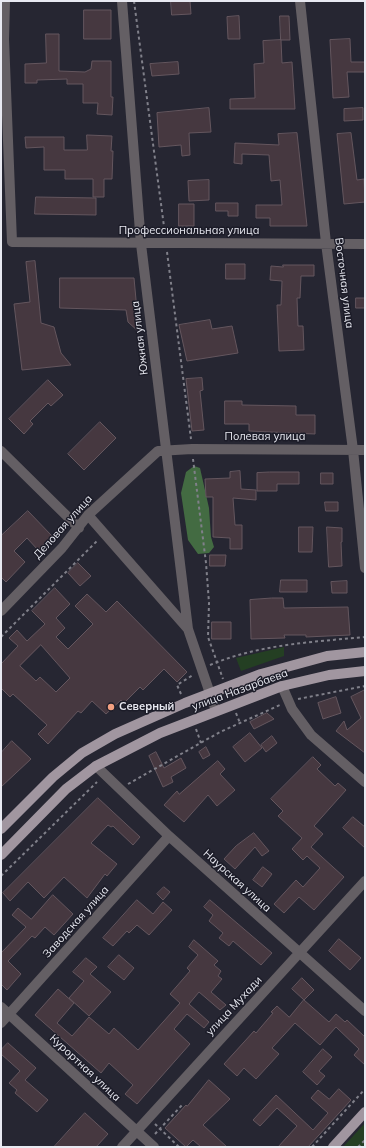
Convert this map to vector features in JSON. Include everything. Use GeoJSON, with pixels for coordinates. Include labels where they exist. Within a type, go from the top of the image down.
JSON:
{"type":"FeatureCollection","features":[{"type":"Feature","properties":{"kind":"main road","name":"улица Назарбаева"},"geometry":{"type":"LineString","coordinates":[[1,829],[53,776],[82,753],[148,719],[209,693],[286,666],[327,656],[365,652]]}},
{"type":"Feature","properties":{"kind":"main road","name":"улица Назарбаева"},"geometry":{"type":"LineString","coordinates":[[1,855],[66,789],[96,766],[160,733],[282,686],[329,675],[365,671]]}},
{"type":"Feature","properties":{"kind":"main road"},"geometry":{"type":"LineString","coordinates":[[333,1147],[365,1112]]}},
{"type":"Feature","properties":{"kind":"street","name":"Профессиональная улица"},"geometry":{"type":"LineString","coordinates":[[5,1],[4,39],[12,242],[141,244],[365,244]]}},
{"type":"Feature","properties":{"kind":"street","name":"Южная улица"},"geometry":{"type":"LineString","coordinates":[[122,1],[141,244],[188,628],[216,711]]}},
{"type":"Feature","properties":{"kind":"street","name":"Восточная улица"},"geometry":{"type":"LineString","coordinates":[[300,1],[326,243],[353,450],[365,568]]}},
{"type":"Feature","properties":{"kind":"street","name":"Полевая улица"},"geometry":{"type":"LineString","coordinates":[[166,450],[365,450]]}},
{"type":"Feature","properties":{"kind":"street","name":"Деловая улица"},"geometry":{"type":"LineString","coordinates":[[1,611],[79,528],[88,515],[158,451],[166,450]]}},
{"type":"Feature","properties":{"kind":"street"},"geometry":{"type":"LineString","coordinates":[[1,451],[79,528]]}},
{"type":"Feature","properties":{"kind":"street"},"geometry":{"type":"LineString","coordinates":[[88,515],[188,628]]}},
{"type":"Feature","properties":{"kind":"street"},"geometry":{"type":"LineString","coordinates":[[282,686],[289,701],[311,735],[365,782]]}},
{"type":"Feature","properties":{"kind":"street","name":"Наурская улица"},"geometry":{"type":"LineString","coordinates":[[96,766],[169,836],[365,1011]]}},
{"type":"Feature","properties":{"kind":"street","name":"Заводская улица"},"geometry":{"type":"LineString","coordinates":[[1,1023],[169,836]]}},
{"type":"Feature","properties":{"kind":"street","name":"улица Мухади"},"geometry":{"type":"LineString","coordinates":[[122,1147],[365,881]]}},
{"type":"Feature","properties":{"kind":"street","name":"Курортная улица"},"geometry":{"type":"LineString","coordinates":[[1,1007],[151,1145]]}},
{"type":"Feature","properties":{"kind":"path"},"geometry":{"type":"LineString","coordinates":[[134,1],[206,563],[209,603],[208,637],[217,662]]}},
{"type":"Feature","properties":{"kind":"path"},"geometry":{"type":"LineString","coordinates":[[1,637],[104,534]]}},
{"type":"Feature","properties":{"kind":"path"},"geometry":{"type":"LineString","coordinates":[[177,685],[201,669],[217,662],[283,645],[365,637]]}},
{"type":"Feature","properties":{"kind":"path"},"geometry":{"type":"LineString","coordinates":[[120,789],[220,732],[289,701],[365,686]]}},
{"type":"Feature","properties":{"kind":"path"},"geometry":{"type":"LineString","coordinates":[[1,876],[105,775]]}},
{"type":"Feature","properties":{"kind":"path"},"geometry":{"type":"LineString","coordinates":[[312,1147],[365,1089]]}},
{"type":"Feature","properties":{"kind":"path"},"geometry":{"type":"LineString","coordinates":[[151,1145],[160,1129],[183,1104]]}},
{"type":"Feature","properties":{"kind":"path"},"geometry":{"type":"LineString","coordinates":[[148,1118],[179,1147]]}},
{"type":"Feature","properties":{"kind":"path"},"geometry":{"type":"LineString","coordinates":[[358,1147],[365,1140]]}},
{"type":"Feature","properties":{"kind":"green space"},"geometry":{"type":"Polygon","coordinates":[[[194,466],[200,468],[209,508],[211,537],[214,547],[209,553],[198,554],[188,540],[181,493],[186,472],[194,466]]]}},
{"type":"Feature","properties":{"kind":"green space"},"geometry":{"type":"Polygon","coordinates":[[[284,647],[284,656],[241,671],[236,658],[284,647]]]}},
{"type":"Feature","properties":{"kind":"green space"},"geometry":{"type":"Polygon","coordinates":[[[365,1123],[365,1147],[343,1147],[365,1123]]]}},
{"type":"Feature","properties":{"kind":"building"},"geometry":{"type":"Polygon","coordinates":[[[171,1],[190,1],[191,14],[172,15],[171,1]]]}},
{"type":"Feature","properties":{"kind":"building"},"geometry":{"type":"Polygon","coordinates":[[[84,10],[111,10],[111,39],[84,39],[84,10]]]}},
{"type":"Feature","properties":{"kind":"building"},"geometry":{"type":"Polygon","coordinates":[[[239,16],[240,39],[228,39],[227,17],[239,16]]]}},
{"type":"Feature","properties":{"kind":"building"},"geometry":{"type":"Polygon","coordinates":[[[280,16],[289,16],[290,40],[281,40],[280,16]]]}},
{"type":"Feature","properties":{"kind":"building"},"geometry":{"type":"Polygon","coordinates":[[[46,34],[59,34],[59,71],[85,72],[91,69],[92,61],[111,61],[111,97],[113,97],[112,115],[97,114],[98,103],[83,103],[83,84],[67,84],[67,79],[37,80],[37,83],[25,83],[25,64],[46,63],[46,34]]]}},
{"type":"Feature","properties":{"kind":"building"},"geometry":{"type":"Polygon","coordinates":[[[350,39],[351,62],[365,62],[365,72],[347,72],[349,97],[333,98],[330,40],[350,39]]]}},
{"type":"Feature","properties":{"kind":"building"},"geometry":{"type":"Polygon","coordinates":[[[281,40],[282,63],[292,62],[295,109],[230,109],[230,99],[255,98],[254,64],[264,63],[263,41],[281,40]]]}},
{"type":"Feature","properties":{"kind":"building"},"geometry":{"type":"Polygon","coordinates":[[[178,62],[179,74],[152,76],[150,64],[178,62]]]}},
{"type":"Feature","properties":{"kind":"building"},"geometry":{"type":"Polygon","coordinates":[[[209,108],[211,132],[189,133],[190,155],[182,156],[181,145],[159,147],[157,113],[209,108]]]}},
{"type":"Feature","properties":{"kind":"building"},"geometry":{"type":"Polygon","coordinates":[[[363,108],[363,120],[344,121],[344,109],[363,108]]]}},
{"type":"Feature","properties":{"kind":"building"},"geometry":{"type":"Polygon","coordinates":[[[297,133],[307,226],[270,226],[270,218],[256,218],[256,205],[282,205],[280,180],[271,181],[269,155],[242,154],[242,164],[234,163],[235,143],[279,145],[278,134],[297,133]]]}},
{"type":"Feature","properties":{"kind":"building"},"geometry":{"type":"Polygon","coordinates":[[[351,133],[357,180],[364,179],[365,202],[344,204],[337,134],[351,133]]]}},
{"type":"Feature","properties":{"kind":"building"},"geometry":{"type":"Polygon","coordinates":[[[87,135],[112,136],[112,179],[104,179],[104,197],[93,197],[93,179],[65,179],[65,170],[44,170],[44,147],[26,148],[25,137],[64,137],[64,150],[87,150],[87,135]]]}},
{"type":"Feature","properties":{"kind":"building"},"geometry":{"type":"Polygon","coordinates":[[[209,180],[209,200],[189,201],[188,181],[209,180]]]}},
{"type":"Feature","properties":{"kind":"building"},"geometry":{"type":"Polygon","coordinates":[[[36,197],[96,198],[96,215],[35,214],[36,197]]]}},
{"type":"Feature","properties":{"kind":"building"},"geometry":{"type":"Polygon","coordinates":[[[216,203],[238,203],[238,216],[228,216],[228,211],[216,211],[216,203]]]}},
{"type":"Feature","properties":{"kind":"building"},"geometry":{"type":"Polygon","coordinates":[[[179,204],[194,204],[194,226],[179,226],[179,204]]]}},
{"type":"Feature","properties":{"kind":"building"},"geometry":{"type":"Polygon","coordinates":[[[35,261],[41,323],[54,327],[61,353],[71,365],[22,370],[14,304],[30,302],[26,262],[35,261]]]}},
{"type":"Feature","properties":{"kind":"building"},"geometry":{"type":"Polygon","coordinates":[[[226,264],[245,264],[245,279],[226,279],[226,264]]]}},
{"type":"Feature","properties":{"kind":"building"},"geometry":{"type":"Polygon","coordinates":[[[283,265],[314,265],[314,276],[301,276],[300,298],[297,298],[298,326],[303,326],[304,350],[279,351],[277,305],[281,305],[282,281],[270,280],[271,266],[283,267],[283,265]]]}},
{"type":"Feature","properties":{"kind":"building"},"geometry":{"type":"Polygon","coordinates":[[[60,278],[134,278],[139,332],[128,322],[126,310],[60,308],[60,278]]]}},
{"type":"Feature","properties":{"kind":"building"},"geometry":{"type":"Polygon","coordinates":[[[356,298],[365,298],[365,308],[356,308],[356,298]]]}},
{"type":"Feature","properties":{"kind":"building"},"geometry":{"type":"Polygon","coordinates":[[[210,320],[212,329],[232,326],[238,353],[187,361],[179,325],[210,320]]]}},
{"type":"Feature","properties":{"kind":"building"},"geometry":{"type":"Polygon","coordinates":[[[202,378],[203,390],[200,391],[204,430],[192,431],[186,379],[202,378]]]}},
{"type":"Feature","properties":{"kind":"building"},"geometry":{"type":"Polygon","coordinates":[[[48,380],[63,395],[51,406],[48,403],[30,421],[33,424],[24,434],[9,419],[48,380]]]}},
{"type":"Feature","properties":{"kind":"building"},"geometry":{"type":"Polygon","coordinates":[[[225,401],[242,401],[242,405],[296,406],[296,415],[315,415],[315,434],[249,431],[249,424],[225,424],[225,401]]]}},
{"type":"Feature","properties":{"kind":"building"},"geometry":{"type":"Polygon","coordinates":[[[100,422],[116,438],[84,470],[68,454],[100,422]]]}},
{"type":"Feature","properties":{"kind":"building"},"geometry":{"type":"Polygon","coordinates":[[[240,471],[241,489],[256,490],[256,500],[233,498],[235,525],[242,525],[242,549],[230,549],[230,538],[213,537],[213,497],[206,497],[205,479],[230,478],[230,472],[240,471]]]}},
{"type":"Feature","properties":{"kind":"building"},"geometry":{"type":"Polygon","coordinates":[[[299,472],[299,484],[277,484],[277,491],[257,491],[257,473],[299,472]]]}},
{"type":"Feature","properties":{"kind":"building"},"geometry":{"type":"Polygon","coordinates":[[[321,473],[333,473],[333,484],[321,484],[321,473]]]}},
{"type":"Feature","properties":{"kind":"building"},"geometry":{"type":"Polygon","coordinates":[[[325,502],[338,502],[338,511],[326,511],[325,502]]]}},
{"type":"Feature","properties":{"kind":"building"},"geometry":{"type":"Polygon","coordinates":[[[28,511],[52,536],[38,550],[27,538],[14,551],[25,562],[6,582],[1,577],[1,536],[28,511]]]}},
{"type":"Feature","properties":{"kind":"building"},"geometry":{"type":"Polygon","coordinates":[[[299,527],[313,527],[312,552],[299,552],[299,527]]]}},
{"type":"Feature","properties":{"kind":"building"},"geometry":{"type":"Polygon","coordinates":[[[327,527],[342,528],[342,566],[329,567],[327,527]]]}},
{"type":"Feature","properties":{"kind":"building"},"geometry":{"type":"Polygon","coordinates":[[[210,555],[226,555],[225,566],[210,566],[210,555]]]}},
{"type":"Feature","properties":{"kind":"building"},"geometry":{"type":"Polygon","coordinates":[[[78,563],[91,576],[80,586],[68,573],[78,563]]]}},
{"type":"Feature","properties":{"kind":"building"},"geometry":{"type":"Polygon","coordinates":[[[281,580],[307,580],[307,592],[280,592],[281,580]]]}},
{"type":"Feature","properties":{"kind":"building"},"geometry":{"type":"Polygon","coordinates":[[[347,581],[347,593],[332,593],[331,582],[347,581]]]}},
{"type":"Feature","properties":{"kind":"building"},"geometry":{"type":"Polygon","coordinates":[[[55,588],[70,604],[56,618],[65,628],[56,637],[68,649],[93,624],[75,606],[87,594],[106,612],[117,601],[187,672],[177,682],[164,669],[143,690],[140,687],[124,703],[121,700],[106,714],[92,701],[81,713],[78,711],[48,744],[38,734],[47,725],[13,694],[10,697],[1,688],[1,664],[18,646],[9,638],[17,630],[27,641],[45,624],[32,611],[55,588]],[[41,645],[20,666],[36,681],[40,677],[56,692],[70,678],[41,645]]]}},
{"type":"Feature","properties":{"kind":"building"},"geometry":{"type":"Polygon","coordinates":[[[283,598],[284,608],[348,607],[350,635],[306,637],[306,635],[284,635],[285,638],[251,639],[250,600],[283,598]]]}},
{"type":"Feature","properties":{"kind":"building"},"geometry":{"type":"Polygon","coordinates":[[[212,622],[231,622],[231,639],[212,639],[212,622]]]}},
{"type":"Feature","properties":{"kind":"building"},"geometry":{"type":"Polygon","coordinates":[[[365,690],[365,753],[336,731],[344,721],[347,730],[361,718],[351,697],[365,690]]]}},
{"type":"Feature","properties":{"kind":"building"},"geometry":{"type":"Polygon","coordinates":[[[336,697],[341,713],[323,719],[318,703],[336,697]]]}},
{"type":"Feature","properties":{"kind":"building"},"geometry":{"type":"Polygon","coordinates":[[[267,713],[274,719],[254,729],[250,722],[267,713]]]}},
{"type":"Feature","properties":{"kind":"building"},"geometry":{"type":"Polygon","coordinates":[[[250,733],[262,748],[245,762],[233,747],[250,733]]]}},
{"type":"Feature","properties":{"kind":"building"},"geometry":{"type":"Polygon","coordinates":[[[272,736],[277,743],[266,752],[261,745],[272,736]]]}},
{"type":"Feature","properties":{"kind":"building"},"geometry":{"type":"Polygon","coordinates":[[[12,741],[31,759],[1,787],[1,753],[12,741]]]}},
{"type":"Feature","properties":{"kind":"building"},"geometry":{"type":"Polygon","coordinates":[[[206,747],[210,755],[203,759],[199,752],[206,747]]]}},
{"type":"Feature","properties":{"kind":"building"},"geometry":{"type":"Polygon","coordinates":[[[156,752],[164,768],[181,758],[186,768],[171,777],[173,782],[163,787],[149,756],[156,752]]]}},
{"type":"Feature","properties":{"kind":"building"},"geometry":{"type":"Polygon","coordinates":[[[313,757],[321,765],[317,769],[335,786],[338,783],[346,790],[314,826],[323,834],[311,847],[344,877],[314,910],[299,897],[284,913],[274,904],[296,880],[303,887],[320,868],[307,856],[303,860],[292,849],[302,838],[278,816],[283,811],[271,799],[313,757]]]}},
{"type":"Feature","properties":{"kind":"building"},"geometry":{"type":"Polygon","coordinates":[[[218,761],[225,769],[220,774],[235,790],[217,806],[208,795],[184,822],[164,805],[177,791],[179,794],[218,761]]]}},
{"type":"Feature","properties":{"kind":"building"},"geometry":{"type":"Polygon","coordinates":[[[98,798],[140,837],[133,845],[113,826],[111,827],[108,825],[91,843],[117,864],[107,876],[105,874],[87,898],[64,877],[44,898],[28,882],[10,901],[3,893],[98,798]]]}},
{"type":"Feature","properties":{"kind":"building"},"geometry":{"type":"Polygon","coordinates":[[[353,817],[365,827],[365,848],[343,828],[353,817]]]}},
{"type":"Feature","properties":{"kind":"building"},"geometry":{"type":"Polygon","coordinates":[[[254,833],[269,851],[262,856],[255,847],[235,869],[224,859],[236,846],[254,833]]]}},
{"type":"Feature","properties":{"kind":"building"},"geometry":{"type":"Polygon","coordinates":[[[263,867],[272,874],[262,887],[253,880],[263,867]]]}},
{"type":"Feature","properties":{"kind":"building"},"geometry":{"type":"Polygon","coordinates":[[[164,887],[170,892],[163,900],[157,894],[164,887]]]}},
{"type":"Feature","properties":{"kind":"building"},"geometry":{"type":"Polygon","coordinates":[[[53,895],[73,914],[54,935],[45,927],[35,938],[32,936],[8,961],[21,974],[7,990],[1,984],[1,953],[26,927],[12,915],[18,908],[31,919],[53,895]]]}},
{"type":"Feature","properties":{"kind":"building"},"geometry":{"type":"Polygon","coordinates":[[[137,900],[153,914],[163,902],[172,910],[149,935],[137,925],[129,933],[127,931],[113,946],[103,938],[137,900]]]}},
{"type":"Feature","properties":{"kind":"building"},"geometry":{"type":"Polygon","coordinates":[[[210,900],[272,953],[261,965],[233,941],[229,946],[219,938],[223,933],[209,921],[213,915],[204,907],[210,900]]]}},
{"type":"Feature","properties":{"kind":"building"},"geometry":{"type":"Polygon","coordinates":[[[339,939],[361,958],[350,970],[329,951],[339,939]]]}},
{"type":"Feature","properties":{"kind":"building"},"geometry":{"type":"Polygon","coordinates":[[[194,940],[218,961],[214,965],[221,971],[218,976],[222,979],[211,992],[226,1005],[220,1010],[199,992],[189,1004],[209,1022],[204,1028],[187,1014],[174,1029],[190,1044],[137,1104],[125,1094],[133,1085],[109,1063],[101,1073],[35,1015],[58,989],[74,1003],[57,1023],[72,1036],[89,1017],[109,1034],[114,1028],[138,1050],[180,1003],[170,994],[190,971],[187,968],[198,955],[189,947],[194,940]]]}},
{"type":"Feature","properties":{"kind":"building"},"geometry":{"type":"Polygon","coordinates":[[[119,955],[134,968],[124,980],[108,967],[119,955]]]}},
{"type":"Feature","properties":{"kind":"building"},"geometry":{"type":"Polygon","coordinates":[[[86,958],[97,967],[90,974],[111,992],[89,1016],[69,998],[84,981],[73,972],[86,958]]]}},
{"type":"Feature","properties":{"kind":"building"},"geometry":{"type":"Polygon","coordinates":[[[302,978],[314,990],[304,1000],[292,989],[302,978]]]}},
{"type":"Feature","properties":{"kind":"building"},"geometry":{"type":"Polygon","coordinates":[[[304,1000],[329,1022],[336,1014],[345,1022],[347,1020],[365,1037],[365,1065],[354,1055],[359,1049],[336,1027],[320,1045],[295,1023],[272,1048],[279,1054],[256,1079],[244,1068],[237,1076],[224,1064],[254,1031],[256,1033],[277,1006],[289,1017],[304,1000]]]}},
{"type":"Feature","properties":{"kind":"building"},"geometry":{"type":"Polygon","coordinates":[[[8,1043],[36,1068],[25,1080],[48,1100],[37,1112],[15,1093],[17,1090],[9,1083],[20,1071],[1,1054],[1,1050],[8,1043]]]}},
{"type":"Feature","properties":{"kind":"building"},"geometry":{"type":"Polygon","coordinates":[[[323,1049],[332,1057],[319,1071],[325,1076],[317,1085],[303,1072],[323,1049]]]}},
{"type":"Feature","properties":{"kind":"building"},"geometry":{"type":"Polygon","coordinates":[[[209,1080],[230,1099],[203,1125],[227,1147],[201,1147],[193,1140],[186,1147],[165,1128],[186,1105],[187,1106],[209,1080]]]}},
{"type":"Feature","properties":{"kind":"building"},"geometry":{"type":"Polygon","coordinates":[[[339,1089],[351,1100],[308,1147],[278,1147],[297,1126],[277,1108],[260,1126],[253,1120],[276,1095],[313,1130],[328,1113],[311,1098],[318,1090],[329,1099],[339,1089]]]}},
{"type":"Feature","properties":{"kind":"building"},"geometry":{"type":"Polygon","coordinates":[[[85,1113],[108,1134],[96,1147],[54,1147],[85,1113]]]}},
{"type":"Feature","properties":{"kind":"place","name":"Северный"},"geometry":{"type":"Point","coordinates":[111,707]}}]}
